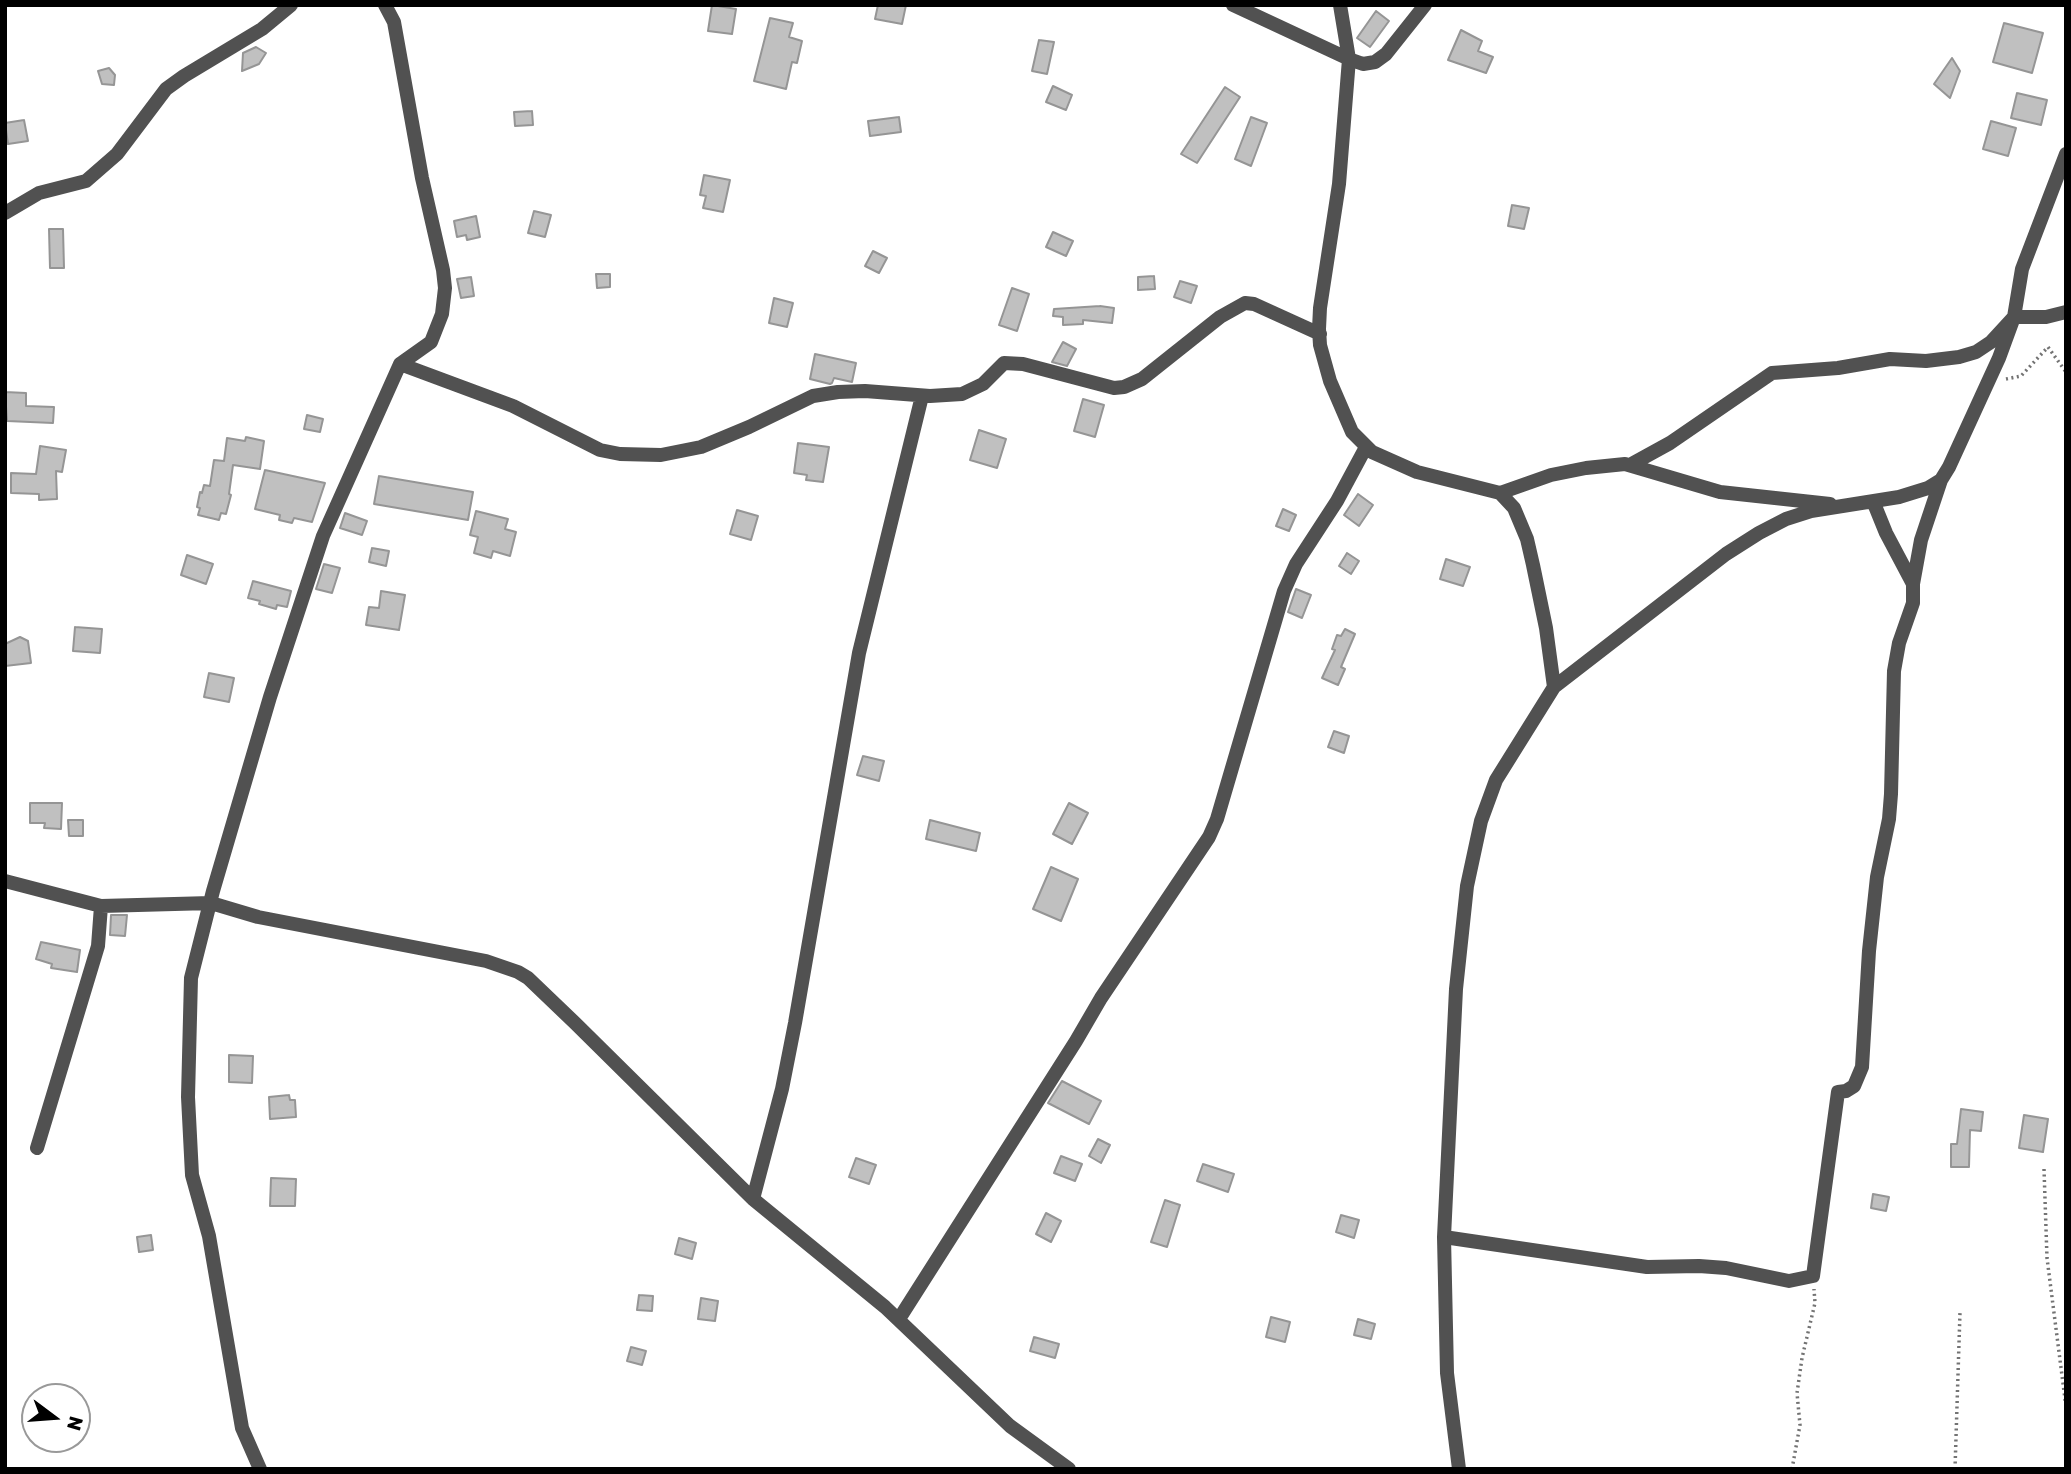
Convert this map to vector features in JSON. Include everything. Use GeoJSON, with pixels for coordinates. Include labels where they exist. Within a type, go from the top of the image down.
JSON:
{"type":"FeatureCollection","features":[{"type":"Feature","properties":{"kind":"street"},"geometry":{"type":"LineString","coordinates":[[5,213],[39,193],[86,181],[117,154],[166,89],[262,29],[291,5]]}},
{"type":"Feature","properties":{"kind":"street"},"geometry":{"type":"LineString","coordinates":[[261,1469],[242,1428],[209,1236],[192,1175],[188,1097],[191,978],[270,697],[323,536],[400,364],[431,342],[442,314],[445,288],[443,270],[417,153],[394,22],[385,5]]}},
{"type":"Feature","properties":{"kind":"street"},"geometry":{"type":"LineString","coordinates":[[1233,5],[1363,64],[1386,54],[1425,5]]}},
{"type":"Feature","properties":{"kind":"street"},"geometry":{"type":"LineString","coordinates":[[1340,5],[1349,59],[1339,184],[1320,308],[1324,364],[1352,432],[1366,447],[1399,466],[1500,493],[1514,508],[1527,539],[1554,687]]}},
{"type":"Feature","properties":{"kind":"street"},"geometry":{"type":"LineString","coordinates":[[1444,1237],[1647,1267],[1726,1268],[1789,1281],[1813,1276],[1838,1092],[1854,1086],[1861,1067],[1877,877],[1889,819],[1894,671],[1899,643],[1913,603],[1913,584],[1921,540],[1941,480],[1989,384],[2014,317],[2022,269],[2066,154]]}},
{"type":"Feature","properties":{"kind":"street"},"geometry":{"type":"LineString","coordinates":[[400,364],[513,406],[600,450],[642,455],[682,453],[701,447],[749,428],[813,396],[865,391],[922,396],[962,394],[983,384],[1004,363],[1012,362],[1114,387],[1124,387],[1142,379],[1220,317],[1245,303],[1254,304],[1320,334]]}},
{"type":"Feature","properties":{"kind":"street"},"geometry":{"type":"LineString","coordinates":[[1630,465],[1670,443],[1772,373],[1838,368],[1890,359],[1926,361],[1959,357],[1976,352],[1991,342],[2014,317],[2046,317],[2066,312]]}},
{"type":"Feature","properties":{"kind":"street"},"geometry":{"type":"LineString","coordinates":[[753,1199],[782,1089],[795,1023],[859,653],[922,396]]}},
{"type":"Feature","properties":{"kind":"street"},"geometry":{"type":"LineString","coordinates":[[899,1319],[1101,998],[1209,837],[1217,819],[1284,591],[1296,564],[1366,447]]}},
{"type":"Feature","properties":{"kind":"street"},"geometry":{"type":"LineString","coordinates":[[1500,493],[1576,469],[1630,465],[1720,492],[1842,506]]}},
{"type":"Feature","properties":{"kind":"street"},"geometry":{"type":"LineString","coordinates":[[1458,1469],[1447,1373],[1444,1237],[1456,989],[1469,876],[1481,821],[1496,780],[1554,687],[1726,554],[1786,519],[1916,492],[1941,480]]}},
{"type":"Feature","properties":{"kind":"street"},"geometry":{"type":"LineString","coordinates":[[1873,501],[1886,533],[1913,584]]}},
{"type":"Feature","properties":{"kind":"street"},"geometry":{"type":"LineString","coordinates":[[5,881],[101,906],[211,904],[258,917],[485,961],[518,972],[552,1000],[753,1199],[899,1319],[1010,1426],[1069,1469]]}},
{"type":"Feature","properties":{"kind":"street"},"geometry":{"type":"LineString","coordinates":[[37,1148],[98,946],[101,906]]}},
{"type":"Feature","properties":{"kind":"path"},"geometry":{"type":"LineString","coordinates":[[1989,384],[2021,376],[2048,347],[2066,372]]}},
{"type":"Feature","properties":{"kind":"path"},"geometry":{"type":"LineString","coordinates":[[2044,1169],[2047,1258],[2066,1407]]}},
{"type":"Feature","properties":{"kind":"path"},"geometry":{"type":"LineString","coordinates":[[1792,1469],[1800,1425],[1797,1393],[1815,1304],[1813,1276]]}},
{"type":"Feature","properties":{"kind":"path"},"geometry":{"type":"LineString","coordinates":[[1955,1469],[1961,1350],[1960,1312]]}},
{"type":"Feature","properties":{"kind":"building"},"geometry":{"type":"Polygon","coordinates":[[[712,5],[736,9],[732,34],[708,31],[712,5]]]}},
{"type":"Feature","properties":{"kind":"building"},"geometry":{"type":"Polygon","coordinates":[[[878,5],[906,5],[902,24],[875,19],[878,5]]]}},
{"type":"Feature","properties":{"kind":"building"},"geometry":{"type":"Polygon","coordinates":[[[1376,11],[1389,21],[1370,47],[1357,38],[1376,11]]]}},
{"type":"Feature","properties":{"kind":"building"},"geometry":{"type":"Polygon","coordinates":[[[770,18],[793,23],[789,37],[802,41],[797,63],[792,62],[786,89],[754,81],[770,18]]]}},
{"type":"Feature","properties":{"kind":"building"},"geometry":{"type":"Polygon","coordinates":[[[2004,23],[2043,33],[2032,73],[1993,62],[2004,23]]]}},
{"type":"Feature","properties":{"kind":"building"},"geometry":{"type":"Polygon","coordinates":[[[1461,30],[1482,41],[1478,51],[1493,57],[1486,73],[1448,60],[1461,30]]]}},
{"type":"Feature","properties":{"kind":"building"},"geometry":{"type":"Polygon","coordinates":[[[1039,40],[1054,42],[1047,74],[1032,71],[1039,40]]]}},
{"type":"Feature","properties":{"kind":"building"},"geometry":{"type":"Polygon","coordinates":[[[256,47],[266,53],[259,64],[242,71],[243,53],[256,47]]]}},
{"type":"Feature","properties":{"kind":"building"},"geometry":{"type":"Polygon","coordinates":[[[1952,58],[1960,71],[1950,98],[1934,84],[1952,58]]]}},
{"type":"Feature","properties":{"kind":"building"},"geometry":{"type":"Polygon","coordinates":[[[109,68],[115,75],[114,85],[102,84],[98,71],[109,68]]]}},
{"type":"Feature","properties":{"kind":"building"},"geometry":{"type":"Polygon","coordinates":[[[1053,86],[1072,95],[1066,110],[1046,102],[1053,86]]]}},
{"type":"Feature","properties":{"kind":"building"},"geometry":{"type":"Polygon","coordinates":[[[1225,87],[1240,97],[1197,163],[1181,154],[1225,87]]]}},
{"type":"Feature","properties":{"kind":"building"},"geometry":{"type":"Polygon","coordinates":[[[2017,93],[2047,100],[2041,125],[2011,118],[2017,93]]]}},
{"type":"Feature","properties":{"kind":"building"},"geometry":{"type":"Polygon","coordinates":[[[532,111],[533,125],[515,126],[514,112],[532,111]]]}},
{"type":"Feature","properties":{"kind":"building"},"geometry":{"type":"Polygon","coordinates":[[[899,117],[901,132],[870,136],[868,121],[899,117]]]}},
{"type":"Feature","properties":{"kind":"building"},"geometry":{"type":"Polygon","coordinates":[[[1251,117],[1267,123],[1251,166],[1235,159],[1251,117]]]}},
{"type":"Feature","properties":{"kind":"building"},"geometry":{"type":"Polygon","coordinates":[[[24,120],[28,141],[8,144],[5,123],[24,120]]]}},
{"type":"Feature","properties":{"kind":"building"},"geometry":{"type":"Polygon","coordinates":[[[1991,121],[2016,128],[2008,156],[1983,149],[1991,121]]]}},
{"type":"Feature","properties":{"kind":"building"},"geometry":{"type":"Polygon","coordinates":[[[704,175],[730,180],[723,212],[703,208],[706,196],[700,195],[704,175]]]}},
{"type":"Feature","properties":{"kind":"building"},"geometry":{"type":"Polygon","coordinates":[[[1512,205],[1529,208],[1524,229],[1508,226],[1512,205]]]}},
{"type":"Feature","properties":{"kind":"building"},"geometry":{"type":"Polygon","coordinates":[[[534,211],[551,215],[545,237],[528,233],[534,211]]]}},
{"type":"Feature","properties":{"kind":"building"},"geometry":{"type":"Polygon","coordinates":[[[476,216],[480,237],[467,240],[466,235],[457,237],[454,221],[476,216]]]}},
{"type":"Feature","properties":{"kind":"building"},"geometry":{"type":"Polygon","coordinates":[[[49,229],[63,229],[64,268],[50,268],[49,229]]]}},
{"type":"Feature","properties":{"kind":"building"},"geometry":{"type":"Polygon","coordinates":[[[1053,232],[1073,241],[1066,256],[1046,247],[1053,232]]]}},
{"type":"Feature","properties":{"kind":"building"},"geometry":{"type":"Polygon","coordinates":[[[873,251],[887,258],[879,273],[865,266],[873,251]]]}},
{"type":"Feature","properties":{"kind":"building"},"geometry":{"type":"Polygon","coordinates":[[[596,274],[610,274],[610,287],[597,288],[596,274]]]}},
{"type":"Feature","properties":{"kind":"building"},"geometry":{"type":"Polygon","coordinates":[[[1154,276],[1155,289],[1138,290],[1138,277],[1154,276]]]}},
{"type":"Feature","properties":{"kind":"building"},"geometry":{"type":"Polygon","coordinates":[[[471,277],[474,296],[461,298],[457,279],[471,277]]]}},
{"type":"Feature","properties":{"kind":"building"},"geometry":{"type":"Polygon","coordinates":[[[1180,281],[1197,286],[1191,303],[1174,297],[1180,281]]]}},
{"type":"Feature","properties":{"kind":"building"},"geometry":{"type":"Polygon","coordinates":[[[1012,288],[1029,294],[1017,331],[999,325],[1012,288]]]}},
{"type":"Feature","properties":{"kind":"building"},"geometry":{"type":"Polygon","coordinates":[[[774,298],[793,303],[787,327],[769,323],[774,298]]]}},
{"type":"Feature","properties":{"kind":"building"},"geometry":{"type":"Polygon","coordinates":[[[1100,306],[1114,308],[1112,323],[1083,320],[1083,324],[1063,325],[1063,317],[1053,316],[1054,309],[1100,306]]]}},
{"type":"Feature","properties":{"kind":"building"},"geometry":{"type":"Polygon","coordinates":[[[1063,342],[1076,349],[1067,366],[1052,362],[1063,342]]]}},
{"type":"Feature","properties":{"kind":"building"},"geometry":{"type":"Polygon","coordinates":[[[815,354],[856,363],[852,382],[834,378],[830,384],[810,379],[815,354]]]}},
{"type":"Feature","properties":{"kind":"building"},"geometry":{"type":"Polygon","coordinates":[[[5,392],[26,393],[26,406],[54,407],[53,423],[7,421],[5,392]]]}},
{"type":"Feature","properties":{"kind":"building"},"geometry":{"type":"Polygon","coordinates":[[[1083,399],[1104,405],[1095,437],[1074,431],[1083,399]]]}},
{"type":"Feature","properties":{"kind":"building"},"geometry":{"type":"Polygon","coordinates":[[[307,415],[323,419],[320,432],[304,429],[307,415]]]}},
{"type":"Feature","properties":{"kind":"building"},"geometry":{"type":"Polygon","coordinates":[[[979,430],[1006,439],[997,468],[970,460],[979,430]]]}},
{"type":"Feature","properties":{"kind":"building"},"geometry":{"type":"Polygon","coordinates":[[[246,437],[264,441],[260,469],[233,465],[231,495],[226,514],[221,513],[219,520],[198,515],[200,492],[202,493],[204,485],[210,486],[214,460],[224,461],[227,438],[245,441],[246,437]]]}},
{"type":"Feature","properties":{"kind":"building"},"geometry":{"type":"Polygon","coordinates":[[[798,443],[829,447],[823,482],[806,480],[807,475],[794,473],[798,443]]]}},
{"type":"Feature","properties":{"kind":"building"},"geometry":{"type":"Polygon","coordinates":[[[40,446],[66,450],[62,472],[56,471],[57,499],[39,500],[39,494],[11,493],[11,473],[36,474],[40,446]]]}},
{"type":"Feature","properties":{"kind":"building"},"geometry":{"type":"Polygon","coordinates":[[[265,470],[325,483],[312,522],[294,518],[292,523],[279,520],[280,515],[255,509],[265,470]]]}},
{"type":"Feature","properties":{"kind":"building"},"geometry":{"type":"Polygon","coordinates":[[[379,476],[473,492],[468,520],[374,504],[379,476]]]}},
{"type":"Feature","properties":{"kind":"building"},"geometry":{"type":"Polygon","coordinates":[[[1358,494],[1373,505],[1359,526],[1344,515],[1358,494]]]}},
{"type":"Feature","properties":{"kind":"building"},"geometry":{"type":"Polygon","coordinates":[[[1283,509],[1296,515],[1289,531],[1276,526],[1283,509]]]}},
{"type":"Feature","properties":{"kind":"building"},"geometry":{"type":"Polygon","coordinates":[[[737,510],[758,516],[751,540],[730,534],[737,510]]]}},
{"type":"Feature","properties":{"kind":"building"},"geometry":{"type":"Polygon","coordinates":[[[476,511],[508,519],[505,529],[516,532],[510,556],[493,551],[491,558],[474,553],[478,537],[470,535],[476,511]]]}},
{"type":"Feature","properties":{"kind":"building"},"geometry":{"type":"Polygon","coordinates":[[[345,513],[367,521],[362,535],[340,528],[345,513]]]}},
{"type":"Feature","properties":{"kind":"building"},"geometry":{"type":"Polygon","coordinates":[[[372,548],[389,551],[386,566],[369,562],[372,548]]]}},
{"type":"Feature","properties":{"kind":"building"},"geometry":{"type":"Polygon","coordinates":[[[1347,553],[1359,561],[1351,574],[1339,566],[1347,553]]]}},
{"type":"Feature","properties":{"kind":"building"},"geometry":{"type":"Polygon","coordinates":[[[187,555],[213,564],[206,584],[181,575],[187,555]]]}},
{"type":"Feature","properties":{"kind":"building"},"geometry":{"type":"Polygon","coordinates":[[[1446,559],[1470,567],[1463,586],[1440,579],[1446,559]]]}},
{"type":"Feature","properties":{"kind":"building"},"geometry":{"type":"Polygon","coordinates":[[[324,564],[340,568],[332,593],[316,589],[324,564]]]}},
{"type":"Feature","properties":{"kind":"building"},"geometry":{"type":"Polygon","coordinates":[[[253,581],[291,591],[287,607],[277,605],[276,609],[248,598],[253,581]]]}},
{"type":"Feature","properties":{"kind":"building"},"geometry":{"type":"Polygon","coordinates":[[[1296,589],[1311,595],[1302,618],[1288,612],[1296,589]]]}},
{"type":"Feature","properties":{"kind":"building"},"geometry":{"type":"Polygon","coordinates":[[[381,591],[405,595],[399,630],[366,625],[369,607],[379,608],[381,591]]]}},
{"type":"Feature","properties":{"kind":"building"},"geometry":{"type":"Polygon","coordinates":[[[75,627],[102,629],[100,653],[73,651],[75,627]]]}},
{"type":"Feature","properties":{"kind":"building"},"geometry":{"type":"Polygon","coordinates":[[[1345,629],[1355,634],[1341,667],[1345,669],[1338,685],[1322,678],[1335,650],[1332,649],[1337,635],[1341,636],[1345,629]]]}},
{"type":"Feature","properties":{"kind":"building"},"geometry":{"type":"Polygon","coordinates":[[[20,637],[28,641],[31,663],[5,666],[5,644],[20,637]]]}},
{"type":"Feature","properties":{"kind":"building"},"geometry":{"type":"Polygon","coordinates":[[[209,673],[234,678],[229,702],[204,697],[209,673]]]}},
{"type":"Feature","properties":{"kind":"building"},"geometry":{"type":"Polygon","coordinates":[[[1334,731],[1349,736],[1344,753],[1328,747],[1334,731]]]}},
{"type":"Feature","properties":{"kind":"building"},"geometry":{"type":"Polygon","coordinates":[[[863,756],[884,761],[879,781],[857,775],[863,756]]]}},
{"type":"Feature","properties":{"kind":"building"},"geometry":{"type":"Polygon","coordinates":[[[30,803],[62,803],[61,829],[44,828],[45,823],[30,823],[30,803]]]}},
{"type":"Feature","properties":{"kind":"building"},"geometry":{"type":"Polygon","coordinates":[[[1069,803],[1088,813],[1072,844],[1053,834],[1069,803]]]}},
{"type":"Feature","properties":{"kind":"building"},"geometry":{"type":"Polygon","coordinates":[[[68,820],[83,820],[83,836],[69,836],[68,820]]]}},
{"type":"Feature","properties":{"kind":"building"},"geometry":{"type":"Polygon","coordinates":[[[930,820],[980,833],[976,851],[926,839],[930,820]]]}},
{"type":"Feature","properties":{"kind":"building"},"geometry":{"type":"Polygon","coordinates":[[[1051,867],[1078,879],[1061,921],[1033,909],[1051,867]]]}},
{"type":"Feature","properties":{"kind":"building"},"geometry":{"type":"Polygon","coordinates":[[[111,915],[127,915],[125,936],[110,935],[111,915]]]}},
{"type":"Feature","properties":{"kind":"building"},"geometry":{"type":"Polygon","coordinates":[[[41,942],[80,950],[77,972],[51,968],[52,964],[36,959],[41,942]]]}},
{"type":"Feature","properties":{"kind":"building"},"geometry":{"type":"Polygon","coordinates":[[[229,1055],[253,1056],[252,1083],[229,1082],[229,1055]]]}},
{"type":"Feature","properties":{"kind":"building"},"geometry":{"type":"Polygon","coordinates":[[[1062,1081],[1101,1101],[1089,1124],[1048,1103],[1062,1081]]]}},
{"type":"Feature","properties":{"kind":"building"},"geometry":{"type":"Polygon","coordinates":[[[289,1095],[290,1100],[295,1100],[296,1117],[270,1119],[269,1097],[289,1095]]]}},
{"type":"Feature","properties":{"kind":"building"},"geometry":{"type":"Polygon","coordinates":[[[1961,1109],[1983,1112],[1981,1131],[1970,1130],[1969,1167],[1951,1167],[1951,1144],[1957,1144],[1961,1109]]]}},
{"type":"Feature","properties":{"kind":"building"},"geometry":{"type":"Polygon","coordinates":[[[2024,1115],[2048,1119],[2043,1152],[2019,1148],[2024,1115]]]}},
{"type":"Feature","properties":{"kind":"building"},"geometry":{"type":"Polygon","coordinates":[[[1098,1139],[1110,1145],[1101,1163],[1089,1156],[1098,1139]]]}},
{"type":"Feature","properties":{"kind":"building"},"geometry":{"type":"Polygon","coordinates":[[[1061,1156],[1082,1164],[1075,1181],[1054,1173],[1061,1156]]]}},
{"type":"Feature","properties":{"kind":"building"},"geometry":{"type":"Polygon","coordinates":[[[856,1158],[876,1165],[869,1184],[849,1177],[856,1158]]]}},
{"type":"Feature","properties":{"kind":"building"},"geometry":{"type":"Polygon","coordinates":[[[1203,1164],[1234,1174],[1228,1192],[1197,1181],[1203,1164]]]}},
{"type":"Feature","properties":{"kind":"building"},"geometry":{"type":"Polygon","coordinates":[[[271,1178],[296,1179],[295,1206],[270,1206],[271,1178]]]}},
{"type":"Feature","properties":{"kind":"building"},"geometry":{"type":"Polygon","coordinates":[[[1873,1194],[1889,1197],[1886,1211],[1871,1208],[1873,1194]]]}},
{"type":"Feature","properties":{"kind":"building"},"geometry":{"type":"Polygon","coordinates":[[[1165,1200],[1180,1205],[1167,1247],[1151,1242],[1165,1200]]]}},
{"type":"Feature","properties":{"kind":"building"},"geometry":{"type":"Polygon","coordinates":[[[1046,1213],[1061,1221],[1051,1242],[1036,1234],[1046,1213]]]}},
{"type":"Feature","properties":{"kind":"building"},"geometry":{"type":"Polygon","coordinates":[[[1341,1215],[1359,1220],[1354,1238],[1336,1232],[1341,1215]]]}},
{"type":"Feature","properties":{"kind":"building"},"geometry":{"type":"Polygon","coordinates":[[[151,1235],[153,1250],[139,1252],[137,1237],[151,1235]]]}},
{"type":"Feature","properties":{"kind":"building"},"geometry":{"type":"Polygon","coordinates":[[[679,1238],[696,1243],[692,1259],[675,1254],[679,1238]]]}},
{"type":"Feature","properties":{"kind":"building"},"geometry":{"type":"Polygon","coordinates":[[[639,1295],[653,1296],[652,1311],[637,1310],[639,1295]]]}},
{"type":"Feature","properties":{"kind":"building"},"geometry":{"type":"Polygon","coordinates":[[[701,1298],[718,1301],[715,1321],[698,1319],[701,1298]]]}},
{"type":"Feature","properties":{"kind":"building"},"geometry":{"type":"Polygon","coordinates":[[[1271,1317],[1290,1322],[1285,1342],[1266,1337],[1271,1317]]]}},
{"type":"Feature","properties":{"kind":"building"},"geometry":{"type":"Polygon","coordinates":[[[1358,1319],[1375,1324],[1371,1339],[1354,1335],[1358,1319]]]}},
{"type":"Feature","properties":{"kind":"building"},"geometry":{"type":"Polygon","coordinates":[[[1034,1337],[1059,1344],[1055,1358],[1030,1351],[1034,1337]]]}},
{"type":"Feature","properties":{"kind":"building"},"geometry":{"type":"Polygon","coordinates":[[[631,1347],[646,1351],[642,1365],[627,1361],[631,1347]]]}}]}
